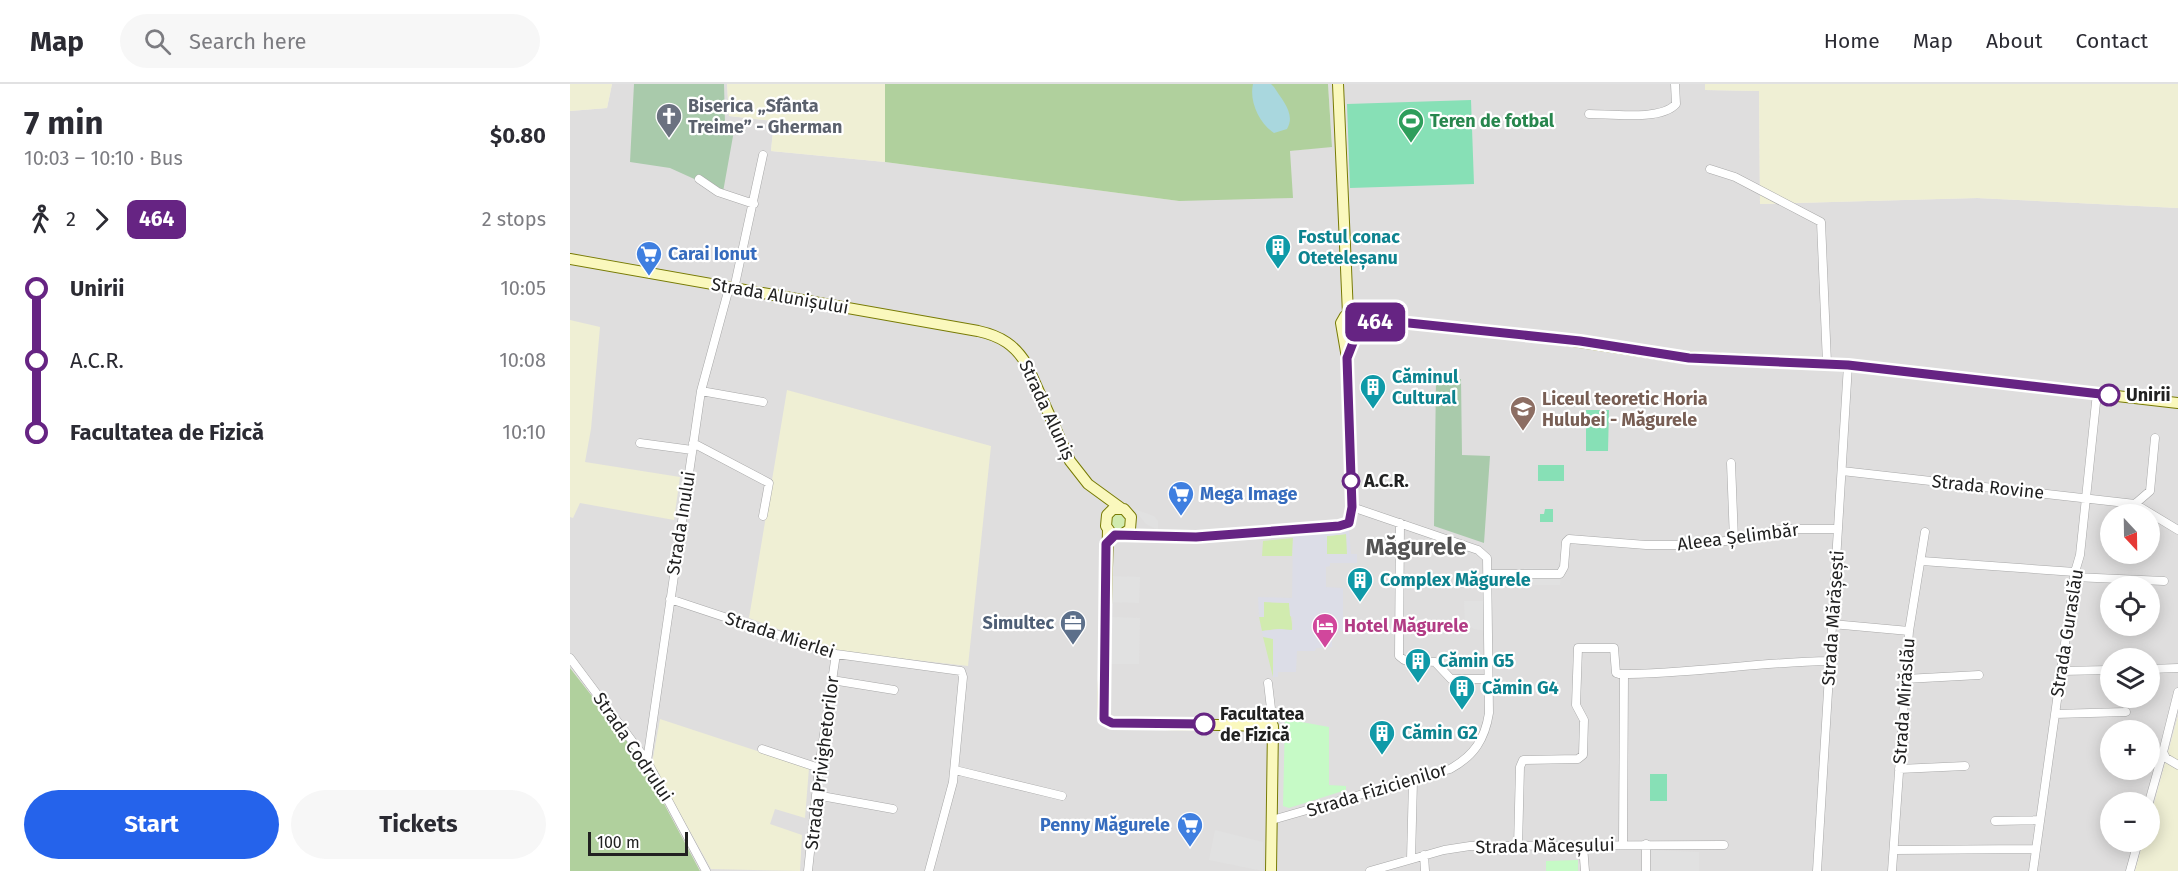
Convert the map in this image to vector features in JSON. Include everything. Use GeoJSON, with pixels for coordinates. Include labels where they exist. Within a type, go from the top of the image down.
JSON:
{"type":"FeatureCollection","features":[{"type":"Feature","properties":{"kind":"main road"},"geometry":{"type":"LineString","coordinates":[[1116,533],[1158,537],[1306,529],[1346,524],[1351,518],[1347,358],[1341,323],[1348,314],[1338,84]]}},
{"type":"Feature","properties":{"kind":"main road","name":"Strada Alunișului"},"geometry":{"type":"LineString","coordinates":[[570,259],[989,334]]}},
{"type":"Feature","properties":{"kind":"main road"},"geometry":{"type":"LineString","coordinates":[[1347,358],[1360,326],[1355,313],[1348,314]]}},
{"type":"Feature","properties":{"kind":"main road"},"geometry":{"type":"LineString","coordinates":[[1343,331],[1349,335],[1360,326],[1380,320],[1571,340],[1689,358],[1827,363],[2178,403]]}},
{"type":"Feature","properties":{"kind":"main road","name":"Strada Aluniș"},"geometry":{"type":"LineString","coordinates":[[989,334],[1006,341],[1023,357],[1070,461],[1099,494],[1121,508]]}},
{"type":"Feature","properties":{"kind":"main road","name":"Strada Aluniș"},"geometry":{"type":"LineString","coordinates":[[1099,494],[1106,518]]}},
{"type":"Feature","properties":{"kind":"main road"},"geometry":{"type":"LineString","coordinates":[[1116,533],[1106,518],[1113,509],[1121,508],[1130,514],[1132,521],[1130,529],[1116,533],[1106,544],[1104,719],[1112,723],[1273,726],[1271,871]]}},
{"type":"Feature","properties":{"kind":"main road"},"geometry":{"type":"LineString","coordinates":[[1132,521],[1158,537]]}},
{"type":"Feature","properties":{"kind":"street"},"geometry":{"type":"LineString","coordinates":[[1589,114],[1655,114],[1667,111],[1676,104],[1676,84]]}},
{"type":"Feature","properties":{"kind":"street","name":"Strada Inului"},"geometry":{"type":"LineString","coordinates":[[647,761],[701,391],[732,288],[754,204],[763,155]]}},
{"type":"Feature","properties":{"kind":"street"},"geometry":{"type":"LineString","coordinates":[[1710,169],[1735,177],[1821,222],[1827,363]]}},
{"type":"Feature","properties":{"kind":"street"},"geometry":{"type":"LineString","coordinates":[[699,179],[718,192],[754,204]]}},
{"type":"Feature","properties":{"kind":"street","name":"Strada Mărășești"},"geometry":{"type":"LineString","coordinates":[[1817,871],[1848,365]]}},
{"type":"Feature","properties":{"kind":"street"},"geometry":{"type":"LineString","coordinates":[[701,391],[764,402]]}},
{"type":"Feature","properties":{"kind":"street","name":"Strada Guraslău"},"geometry":{"type":"LineString","coordinates":[[2032,871],[2075,574],[2080,555],[2097,393]]}},
{"type":"Feature","properties":{"kind":"street"},"geometry":{"type":"LineString","coordinates":[[2135,504],[2150,491],[2155,438]]}},
{"type":"Feature","properties":{"kind":"street"},"geometry":{"type":"LineString","coordinates":[[640,443],[692,446],[769,483],[763,516]]}},
{"type":"Feature","properties":{"kind":"street"},"geometry":{"type":"LineString","coordinates":[[1731,463],[1734,540]]}},
{"type":"Feature","properties":{"kind":"street","name":"Strada Rovine"},"geometry":{"type":"LineString","coordinates":[[1842,471],[2135,504]]}},
{"type":"Feature","properties":{"kind":"street","name":"Strada Fizicienilor"},"geometry":{"type":"LineString","coordinates":[[1272,820],[1413,782],[1450,769],[1475,750],[1488,722],[1487,558],[1482,552],[1352,507]]}},
{"type":"Feature","properties":{"kind":"street"},"geometry":{"type":"LineString","coordinates":[[2160,519],[2178,530]]}},
{"type":"Feature","properties":{"kind":"street"},"geometry":{"type":"LineString","coordinates":[[1400,523],[1399,656],[1404,660],[1435,662],[1451,679],[1488,679]]}},
{"type":"Feature","properties":{"kind":"street","name":"Aleea Șelimbăr"},"geometry":{"type":"LineString","coordinates":[[1488,574],[1560,574],[1564,567],[1566,542],[1569,539],[1669,545],[1734,540],[1784,529],[1838,529]]}},
{"type":"Feature","properties":{"kind":"street","name":"Strada Mirăslău"},"geometry":{"type":"LineString","coordinates":[[1892,871],[1909,631],[1925,532]]}},
{"type":"Feature","properties":{"kind":"street"},"geometry":{"type":"LineString","coordinates":[[1922,561],[2164,582]]}},
{"type":"Feature","properties":{"kind":"street","name":"Strada Mierlei"},"geometry":{"type":"LineString","coordinates":[[670,599],[836,654],[958,669],[963,672],[955,770]]}},
{"type":"Feature","properties":{"kind":"street"},"geometry":{"type":"LineString","coordinates":[[1832,624],[1909,631]]}},
{"type":"Feature","properties":{"kind":"street"},"geometry":{"type":"LineString","coordinates":[[1518,847],[1520,767],[1523,760],[1578,759],[1583,755],[1584,720],[1576,705],[1576,649],[1614,648],[1616,672],[1624,674],[1729,669],[1773,662],[1829,661]]}},
{"type":"Feature","properties":{"kind":"street","name":"Strada Privighetorilor"},"geometry":{"type":"LineString","coordinates":[[808,871],[819,768],[836,654]]}},
{"type":"Feature","properties":{"kind":"street","name":"Strada Codrului"},"geometry":{"type":"LineString","coordinates":[[570,658],[647,761],[706,871]]}},
{"type":"Feature","properties":{"kind":"street"},"geometry":{"type":"LineString","coordinates":[[2160,669],[2178,668]]}},
{"type":"Feature","properties":{"kind":"street"},"geometry":{"type":"LineString","coordinates":[[2061,671],[2100,670]]}},
{"type":"Feature","properties":{"kind":"street"},"geometry":{"type":"LineString","coordinates":[[1623,844],[1624,674]]}},
{"type":"Feature","properties":{"kind":"street"},"geometry":{"type":"LineString","coordinates":[[1905,679],[1979,675]]}},
{"type":"Feature","properties":{"kind":"street"},"geometry":{"type":"LineString","coordinates":[[832,680],[894,690]]}},
{"type":"Feature","properties":{"kind":"street"},"geometry":{"type":"LineString","coordinates":[[1268,683],[1273,726]]}},
{"type":"Feature","properties":{"kind":"street"},"geometry":{"type":"LineString","coordinates":[[2152,792],[2178,692]]}},
{"type":"Feature","properties":{"kind":"street"},"geometry":{"type":"LineString","coordinates":[[2055,714],[2126,712]]}},
{"type":"Feature","properties":{"kind":"street"},"geometry":{"type":"LineString","coordinates":[[762,749],[819,768]]}},
{"type":"Feature","properties":{"kind":"street"},"geometry":{"type":"LineString","coordinates":[[2163,752],[2166,758],[2178,765]]}},
{"type":"Feature","properties":{"kind":"street"},"geometry":{"type":"LineString","coordinates":[[1899,769],[1965,766]]}},
{"type":"Feature","properties":{"kind":"street"},"geometry":{"type":"LineString","coordinates":[[929,871],[955,770],[1062,796]]}},
{"type":"Feature","properties":{"kind":"street"},"geometry":{"type":"LineString","coordinates":[[1412,859],[1413,782]]}},
{"type":"Feature","properties":{"kind":"street"},"geometry":{"type":"LineString","coordinates":[[816,795],[893,808]]}},
{"type":"Feature","properties":{"kind":"street"},"geometry":{"type":"LineString","coordinates":[[1995,821],[2040,820]]}},
{"type":"Feature","properties":{"kind":"street"},"geometry":{"type":"LineString","coordinates":[[1646,844],[1646,871]]}},
{"type":"Feature","properties":{"kind":"street","name":"Strada Măceșului"},"geometry":{"type":"LineString","coordinates":[[1370,871],[1424,855],[1470,846],[1724,845]]}},
{"type":"Feature","properties":{"kind":"street"},"geometry":{"type":"LineString","coordinates":[[1583,846],[1585,871]]}},
{"type":"Feature","properties":{"kind":"street"},"geometry":{"type":"LineString","coordinates":[[1893,850],[2036,849]]}},
{"type":"Feature","properties":{"kind":"street"},"geometry":{"type":"LineString","coordinates":[[2130,871],[2135,852]]}},
{"type":"Feature","properties":{"kind":"street"},"geometry":{"type":"LineString","coordinates":[[1424,855],[1425,871]]}},
{"type":"Feature","properties":{"kind":"shaded area"},"geometry":{"type":"Polygon","coordinates":[[[612,84],[727,84],[729,116],[774,121],[771,151],[885,162],[1179,201],[1290,151],[1332,146],[1328,84],[1705,84],[1705,90],[1759,91],[1760,204],[1977,198],[2178,208],[2178,716],[2157,792],[2100,792],[2100,852],[2140,852],[2135,871],[700,871],[638,755],[570,668],[570,111],[607,108],[612,84]]]}},
{"type":"Feature","properties":{"kind":"shaded area"},"geometry":{"type":"Polygon","coordinates":[[[1346,101],[1350,206],[1345,206],[1340,102],[1346,101]]]}},
{"type":"Feature","properties":{"kind":"shaded area"},"geometry":{"type":"Polygon","coordinates":[[[1134,509],[1154,516],[1158,521],[1158,530],[1146,524],[1134,509]]]}},
{"type":"Feature","properties":{"kind":"shaded area"},"geometry":{"type":"Polygon","coordinates":[[[1349,529],[1351,554],[1357,554],[1357,563],[1330,563],[1330,566],[1326,567],[1326,587],[1343,588],[1343,631],[1332,631],[1332,647],[1316,648],[1315,651],[1297,651],[1296,672],[1278,672],[1278,677],[1273,677],[1273,639],[1263,637],[1262,631],[1292,630],[1293,617],[1290,616],[1289,603],[1264,602],[1264,617],[1259,617],[1258,597],[1292,598],[1293,535],[1338,533],[1349,529]],[[1346,534],[1327,536],[1327,554],[1347,554],[1346,534]]]}},
{"type":"Feature","properties":{"kind":"shaded area"},"geometry":{"type":"Polygon","coordinates":[[[1524,568],[1561,569],[1560,585],[1524,585],[1524,568]]]}},
{"type":"Feature","properties":{"kind":"shaded area"},"geometry":{"type":"Polygon","coordinates":[[[1110,576],[1140,577],[1139,603],[1109,602],[1110,576]]]}},
{"type":"Feature","properties":{"kind":"shaded area"},"geometry":{"type":"Polygon","coordinates":[[[1464,601],[1488,601],[1488,631],[1474,629],[1465,624],[1464,601]]]}},
{"type":"Feature","properties":{"kind":"shaded area"},"geometry":{"type":"Polygon","coordinates":[[[1112,617],[1140,618],[1139,664],[1111,664],[1112,617]]]}},
{"type":"Feature","properties":{"kind":"shaded area"},"geometry":{"type":"Polygon","coordinates":[[[1215,830],[1263,842],[1263,871],[1209,860],[1215,830]]]}},
{"type":"Feature","properties":{"kind":"shaded area"},"geometry":{"type":"Polygon","coordinates":[[[1651,850],[1699,852],[1699,871],[1650,871],[1651,850]]]}},
{"type":"Feature","properties":{"kind":"green space"},"geometry":{"type":"Polygon","coordinates":[[[570,84],[612,84],[607,108],[570,111],[570,84]]]}},
{"type":"Feature","properties":{"kind":"green space"},"geometry":{"type":"Polygon","coordinates":[[[634,84],[724,84],[725,123],[735,125],[723,192],[670,168],[630,162],[634,84]]]}},
{"type":"Feature","properties":{"kind":"green space"},"geometry":{"type":"Polygon","coordinates":[[[727,84],[885,84],[885,162],[771,151],[774,121],[729,116],[727,84]]]}},
{"type":"Feature","properties":{"kind":"green space"},"geometry":{"type":"Polygon","coordinates":[[[885,84],[1328,84],[1332,147],[1290,151],[1293,198],[1179,201],[885,162],[885,84]]]}},
{"type":"Feature","properties":{"kind":"green space"},"geometry":{"type":"Polygon","coordinates":[[[1705,84],[2178,84],[2178,208],[1977,198],[1760,204],[1759,91],[1705,90],[1705,84]]]}},
{"type":"Feature","properties":{"kind":"green space","name":"Teren de fotbal"},"geometry":{"type":"Polygon","coordinates":[[[1471,100],[1474,184],[1350,188],[1347,104],[1471,100]]]}},
{"type":"Feature","properties":{"kind":"green space"},"geometry":{"type":"Polygon","coordinates":[[[570,320],[600,327],[591,429],[585,462],[680,477],[674,520],[580,503],[573,518],[570,517],[570,320]]]}},
{"type":"Feature","properties":{"kind":"green space"},"geometry":{"type":"Polygon","coordinates":[[[1461,379],[1462,455],[1490,456],[1484,543],[1434,526],[1436,380],[1461,379]]]}},
{"type":"Feature","properties":{"kind":"green space"},"geometry":{"type":"Polygon","coordinates":[[[787,390],[991,446],[968,666],[836,651],[749,618],[787,390]]]}},
{"type":"Feature","properties":{"kind":"green space"},"geometry":{"type":"Polygon","coordinates":[[[1586,410],[1609,410],[1608,451],[1586,451],[1586,410]]]}},
{"type":"Feature","properties":{"kind":"green space"},"geometry":{"type":"Polygon","coordinates":[[[1538,465],[1564,465],[1564,481],[1538,481],[1538,465]]]}},
{"type":"Feature","properties":{"kind":"green space"},"geometry":{"type":"Polygon","coordinates":[[[1545,509],[1553,509],[1553,522],[1540,522],[1540,514],[1544,514],[1545,509]]]}},
{"type":"Feature","properties":{"kind":"green space"},"geometry":{"type":"Polygon","coordinates":[[[1118,514],[1124,516],[1126,522],[1124,528],[1118,530],[1112,528],[1110,522],[1112,516],[1118,514]]]}},
{"type":"Feature","properties":{"kind":"green space"},"geometry":{"type":"Polygon","coordinates":[[[1347,534],[1347,554],[1327,554],[1327,536],[1347,534]]]}},
{"type":"Feature","properties":{"kind":"green space"},"geometry":{"type":"Polygon","coordinates":[[[1293,538],[1292,556],[1262,556],[1263,541],[1293,538]]]}},
{"type":"Feature","properties":{"kind":"green space"},"geometry":{"type":"Polygon","coordinates":[[[1264,602],[1289,603],[1293,631],[1279,629],[1262,631],[1259,617],[1264,617],[1264,602]]]}},
{"type":"Feature","properties":{"kind":"green space"},"geometry":{"type":"Polygon","coordinates":[[[1270,636],[1273,639],[1273,677],[1263,637],[1270,636]]]}},
{"type":"Feature","properties":{"kind":"green space"},"geometry":{"type":"Polygon","coordinates":[[[570,668],[638,755],[700,871],[570,871],[570,668]]]}},
{"type":"Feature","properties":{"kind":"green space"},"geometry":{"type":"Polygon","coordinates":[[[2178,716],[2178,871],[2135,871],[2140,852],[2160,852],[2160,792],[2157,792],[2178,716]]]}},
{"type":"Feature","properties":{"kind":"green space"},"geometry":{"type":"Polygon","coordinates":[[[660,719],[809,768],[805,818],[775,809],[770,824],[802,835],[800,871],[711,869],[652,763],[660,719]]]}},
{"type":"Feature","properties":{"kind":"green space"},"geometry":{"type":"Polygon","coordinates":[[[1285,719],[1329,727],[1329,785],[1346,786],[1346,790],[1289,808],[1283,806],[1285,719]]]}},
{"type":"Feature","properties":{"kind":"green space"},"geometry":{"type":"Polygon","coordinates":[[[1650,774],[1667,774],[1667,801],[1650,801],[1650,774]]]}},
{"type":"Feature","properties":{"kind":"green space"},"geometry":{"type":"Polygon","coordinates":[[[1578,860],[1578,871],[1546,871],[1546,861],[1578,860]]]}},
{"type":"Feature","properties":{"kind":"water"},"geometry":{"type":"Polygon","coordinates":[[[1253,84],[1271,84],[1274,87],[1289,113],[1287,129],[1274,133],[1264,124],[1256,111],[1252,97],[1253,84]]]}},
{"type":"Feature","properties":{"kind":"bus line","name":"464"},"geometry":{"type":"LineString","coordinates":[[1204,724],[1109,723],[1104,719],[1106,544],[1115,535],[1124,534],[1196,537],[1343,526],[1349,523],[1352,507],[1347,358],[1356,335],[1363,327],[1380,320],[1580,341],[1689,358],[1848,365],[2109,395]]}},
{"type":"Feature","properties":{"kind":"place","name":"Biserica „Sfânta Treime” - Gherman"},"geometry":{"type":"Point","coordinates":[669,139]}},
{"type":"Feature","properties":{"kind":"place","name":"Teren de fotbal"},"geometry":{"type":"Point","coordinates":[1411,144]}},
{"type":"Feature","properties":{"kind":"place","name":"Fostul conac Oteteleșanu"},"geometry":{"type":"Point","coordinates":[1278,270]}},
{"type":"Feature","properties":{"kind":"place","name":"Carai Ionut"},"geometry":{"type":"Point","coordinates":[649,277]}},
{"type":"Feature","properties":{"kind":"place","name":"Unirii"},"geometry":{"type":"Point","coordinates":[2109,395]}},
{"type":"Feature","properties":{"kind":"place","name":"Căminul Cultural"},"geometry":{"type":"Point","coordinates":[1373,410]}},
{"type":"Feature","properties":{"kind":"place","name":"Liceul teoretic Horia Hulubei - Măgurele"},"geometry":{"type":"Point","coordinates":[1523,432]}},
{"type":"Feature","properties":{"kind":"place","name":"A.C.R."},"geometry":{"type":"Point","coordinates":[1351,481]}},
{"type":"Feature","properties":{"kind":"place","name":"Mega Image"},"geometry":{"type":"Point","coordinates":[1181,517]}},
{"type":"Feature","properties":{"kind":"place","name":"Complex Măgurele"},"geometry":{"type":"Point","coordinates":[1360,603]}},
{"type":"Feature","properties":{"kind":"place","name":"Simultec"},"geometry":{"type":"Point","coordinates":[1073,646]}},
{"type":"Feature","properties":{"kind":"place","name":"Hotel Măgurele"},"geometry":{"type":"Point","coordinates":[1325,649]}},
{"type":"Feature","properties":{"kind":"place","name":"Cămin G5"},"geometry":{"type":"Point","coordinates":[1418,684]}},
{"type":"Feature","properties":{"kind":"place","name":"Cămin G4"},"geometry":{"type":"Point","coordinates":[1462,711]}},
{"type":"Feature","properties":{"kind":"place","name":"Facultatea de Fizică"},"geometry":{"type":"Point","coordinates":[1204,724]}},
{"type":"Feature","properties":{"kind":"place","name":"Cămin G2"},"geometry":{"type":"Point","coordinates":[1382,756]}},
{"type":"Feature","properties":{"kind":"place","name":"Penny Măgurele"},"geometry":{"type":"Point","coordinates":[1190,848]}},
{"type":"Feature","properties":{"kind":"district","name":"Măgurele"},"geometry":{"type":"Point","coordinates":[1416,547]}}]}
